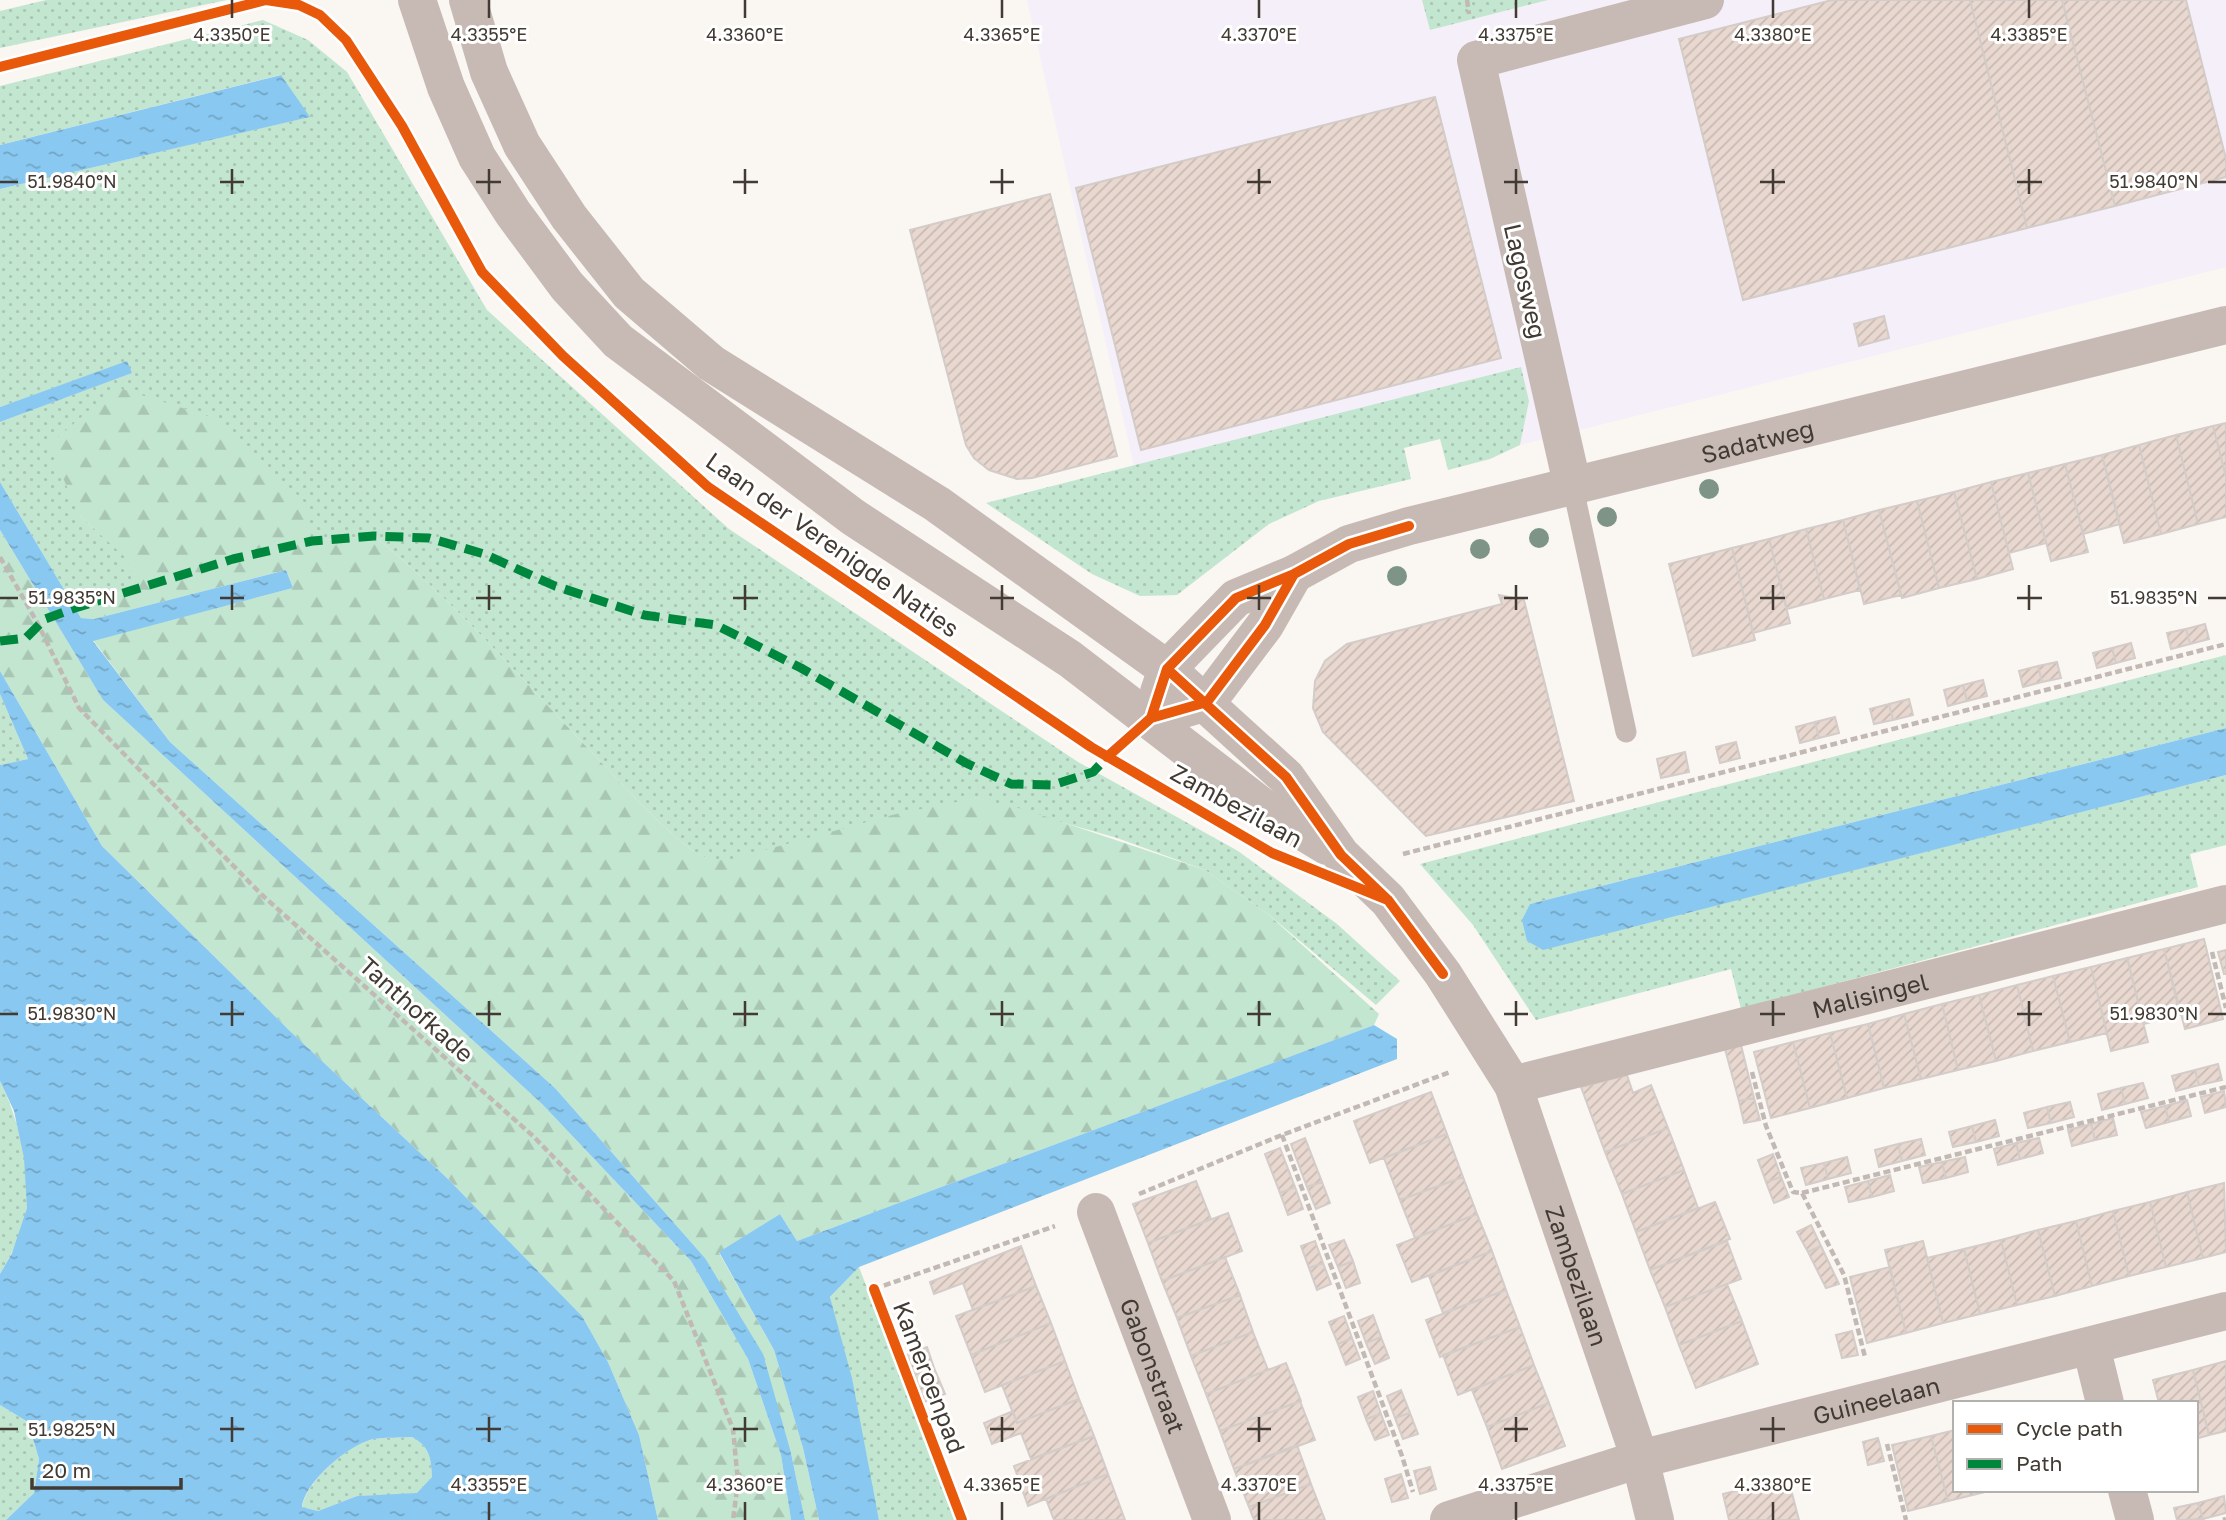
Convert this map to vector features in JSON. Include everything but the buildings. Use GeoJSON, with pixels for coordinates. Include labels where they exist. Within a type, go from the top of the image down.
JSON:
{"type":"FeatureCollection","features":[{"type":"Feature","properties":{"kind":"street","name":"Laan der Verenigde Naties"},"geometry":{"type":"LineString","coordinates":[[417,0],[446,87],[477,157],[513,213],[567,286],[618,341],[853,517],[1070,659],[1151,718]]}},
{"type":"Feature","properties":{"kind":"street"},"geometry":{"type":"LineString","coordinates":[[468,0],[489,72],[522,145],[569,217],[629,293],[711,363],[937,505],[1167,669],[1207,702]]}},
{"type":"Feature","properties":{"kind":"street","name":"Lagosweg"},"geometry":{"type":"LineString","coordinates":[[1573,488],[1476,60],[1705,0]]}},
{"type":"Feature","properties":{"kind":"street","name":"Sadatweg"},"geometry":{"type":"LineString","coordinates":[[1151,718],[1167,669],[1236,598],[1294,574],[1349,544],[1409,526],[1573,488],[2226,324]]}},
{"type":"Feature","properties":{"kind":"street"},"geometry":{"type":"LineString","coordinates":[[1151,718],[1207,702],[1265,625],[1294,574]]}},
{"type":"Feature","properties":{"kind":"street","name":"Zambezilaan"},"geometry":{"type":"LineString","coordinates":[[1207,702],[1286,777],[1341,855],[1388,900],[1443,974],[1503,1070],[1640,1460],[1656,1520]]}},
{"type":"Feature","properties":{"kind":"street","name":"Zambezilaan"},"geometry":{"type":"LineString","coordinates":[[1151,718],[1264,808],[1341,855]]}},
{"type":"Feature","properties":{"kind":"street","name":"Malisingel"},"geometry":{"type":"LineString","coordinates":[[1503,1070],[1741,1027],[2214,907]]}},
{"type":"Feature","properties":{"kind":"street","name":"Gabonstraat"},"geometry":{"type":"LineString","coordinates":[[1096,1212],[1212,1520]]}},
{"type":"Feature","properties":{"kind":"street","name":"Guineelaan"},"geometry":{"type":"LineString","coordinates":[[1450,1520],[1640,1460],[2226,1311]]}},
{"type":"Feature","properties":{"kind":"street"},"geometry":{"type":"LineString","coordinates":[[2091,1346],[2105,1401]]}},
{"type":"Feature","properties":{"kind":"street"},"geometry":{"type":"LineString","coordinates":[[2128,1492],[2135,1520]]}},
{"type":"Feature","properties":{"kind":"lane"},"geometry":{"type":"LineString","coordinates":[[1573,488],[1626,732]]}},
{"type":"Feature","properties":{"kind":"path"},"geometry":{"type":"LineString","coordinates":[[1388,900],[1402,854],[2226,644]]}},
{"type":"Feature","properties":{"kind":"path"},"geometry":{"type":"LineString","coordinates":[[2214,907],[2226,1008]]}},
{"type":"Feature","properties":{"kind":"path"},"geometry":{"type":"LineString","coordinates":[[1741,1027],[1766,1126],[1793,1192],[1802,1193],[2226,1087]]}},
{"type":"Feature","properties":{"kind":"path"},"geometry":{"type":"LineString","coordinates":[[874,1289],[1096,1212],[1282,1135],[1503,1070]]}},
{"type":"Feature","properties":{"kind":"path"},"geometry":{"type":"LineString","coordinates":[[1282,1135],[1402,1456],[1413,1494]]}},
{"type":"Feature","properties":{"kind":"path"},"geometry":{"type":"LineString","coordinates":[[1802,1193],[1844,1275],[1906,1520]]}},
{"type":"Feature","properties":{"kind":"shaded area"},"geometry":{"type":"Polygon","coordinates":[[[1027,0],[1422,0],[1430,30],[1548,0],[2226,0],[2226,267],[1520,445],[1529,401],[1521,367],[1134,466],[1027,0]]]}},
{"type":"Feature","properties":{"kind":"green space"},"geometry":{"type":"Polygon","coordinates":[[[46,0],[227,0],[0,48],[0,11],[46,0]]]}},
{"type":"Feature","properties":{"kind":"green space"},"geometry":{"type":"Polygon","coordinates":[[[1422,0],[1548,0],[1430,30],[1422,0]]]}},
{"type":"Feature","properties":{"kind":"green space"},"geometry":{"type":"Polygon","coordinates":[[[263,20],[308,40],[347,72],[487,310],[729,529],[1078,762],[1238,851],[1337,924],[1400,981],[1376,1005],[1269,915],[1205,870],[1117,838],[977,798],[728,861],[703,857],[654,817],[491,645],[434,589],[374,536],[312,541],[79,515],[128,559],[134,589],[75,608],[0,482],[0,422],[131,373],[127,362],[0,407],[0,189],[309,117],[280,75],[0,145],[0,86],[263,20]]]}},
{"type":"Feature","properties":{"kind":"green space"},"geometry":{"type":"Polygon","coordinates":[[[1521,367],[1529,401],[1520,445],[1490,459],[1448,470],[1440,439],[1404,448],[1411,479],[1319,501],[1269,524],[1177,595],[1140,596],[1092,574],[986,503],[1521,367]]]}},
{"type":"Feature","properties":{"kind":"green space"},"geometry":{"type":"Polygon","coordinates":[[[116,387],[211,417],[303,500],[312,541],[374,536],[463,617],[644,806],[698,854],[712,859],[728,860],[896,814],[977,798],[1026,810],[1205,870],[1269,915],[1379,1014],[1374,1025],[797,1241],[780,1214],[719,1253],[774,1350],[803,1448],[819,1520],[805,1520],[791,1453],[705,1258],[555,1088],[170,742],[93,640],[293,588],[286,570],[94,619],[81,618],[75,608],[134,589],[127,559],[79,515],[49,445],[116,387]]]}},
{"type":"Feature","properties":{"kind":"green space"},"geometry":{"type":"Polygon","coordinates":[[[0,530],[103,700],[542,1104],[691,1261],[748,1359],[781,1455],[791,1520],[658,1520],[639,1435],[608,1362],[582,1316],[448,1179],[291,1032],[102,846],[0,671],[0,530]]]}},
{"type":"Feature","properties":{"kind":"green space"},"geometry":{"type":"Polygon","coordinates":[[[2226,655],[2226,728],[1530,904],[1527,941],[1543,949],[2226,775],[2226,845],[2190,854],[2198,887],[1741,1009],[1731,969],[1536,1020],[1473,925],[1420,864],[2226,655]]]}},
{"type":"Feature","properties":{"kind":"green space"},"geometry":{"type":"Polygon","coordinates":[[[0,694],[28,759],[0,765],[0,694]]]}},
{"type":"Feature","properties":{"kind":"green space"},"geometry":{"type":"Polygon","coordinates":[[[0,1081],[22,1143],[28,1193],[23,1225],[0,1274],[0,1081]]]}},
{"type":"Feature","properties":{"kind":"green space"},"geometry":{"type":"Polygon","coordinates":[[[859,1267],[955,1520],[879,1520],[830,1297],[859,1267]]]}},
{"type":"Feature","properties":{"kind":"green space"},"geometry":{"type":"Polygon","coordinates":[[[0,1405],[28,1422],[39,1459],[34,1493],[6,1520],[0,1520],[0,1405]]]}},
{"type":"Feature","properties":{"kind":"green space"},"geometry":{"type":"Polygon","coordinates":[[[412,1437],[426,1449],[432,1470],[432,1477],[417,1494],[357,1496],[318,1511],[302,1507],[305,1497],[320,1476],[352,1448],[374,1439],[412,1437]]]}},
{"type":"Feature","properties":{"kind":"water"},"geometry":{"type":"Polygon","coordinates":[[[281,75],[310,117],[0,189],[0,145],[281,75]]]}},
{"type":"Feature","properties":{"kind":"water"},"geometry":{"type":"Polygon","coordinates":[[[127,361],[132,373],[0,422],[0,407],[127,361]]]}},
{"type":"Feature","properties":{"kind":"water"},"geometry":{"type":"Polygon","coordinates":[[[0,482],[81,618],[94,619],[286,570],[293,588],[93,641],[170,742],[555,1088],[705,1258],[763,1354],[791,1453],[805,1520],[791,1520],[781,1455],[748,1359],[691,1261],[542,1104],[103,700],[0,530],[0,482]]]}},
{"type":"Feature","properties":{"kind":"water"},"geometry":{"type":"Polygon","coordinates":[[[0,671],[102,846],[291,1032],[448,1179],[582,1316],[608,1362],[639,1435],[658,1520],[6,1520],[34,1493],[39,1459],[28,1422],[0,1405],[0,1274],[12,1253],[27,1208],[24,1158],[14,1111],[0,1081],[0,765],[28,759],[0,694],[0,671]],[[412,1437],[379,1438],[353,1448],[320,1476],[305,1497],[302,1507],[318,1511],[357,1496],[417,1493],[432,1477],[431,1464],[423,1445],[412,1437]]]}},
{"type":"Feature","properties":{"kind":"water"},"geometry":{"type":"Polygon","coordinates":[[[2226,728],[2226,775],[1543,950],[1527,941],[1522,920],[1530,904],[2226,728]]]}},
{"type":"Feature","properties":{"kind":"water"},"geometry":{"type":"Polygon","coordinates":[[[1374,1025],[1397,1039],[1397,1059],[859,1267],[830,1297],[852,1378],[879,1520],[819,1520],[803,1448],[774,1350],[719,1252],[780,1214],[797,1241],[1374,1025]]]}},
{"type":"Feature","properties":{"kind":"marked path"},"geometry":{"type":"LineString","coordinates":[[0,641],[26,638],[45,619],[75,608],[233,559],[312,541],[374,536],[429,538],[484,554],[555,586],[644,615],[716,625],[801,668],[966,763],[1011,784],[1053,785],[1093,772],[1107,757]]}},
{"type":"Feature","properties":{"kind":"cycle path"},"geometry":{"type":"LineString","coordinates":[[0,67],[266,0],[299,5],[320,15],[346,40],[402,126],[482,272],[563,356],[708,487],[1091,747],[1272,853],[1388,900]]}},
{"type":"Feature","properties":{"kind":"cycle path"},"geometry":{"type":"LineString","coordinates":[[1151,718],[1167,669],[1236,598],[1294,574],[1349,544],[1409,526]]}},
{"type":"Feature","properties":{"kind":"cycle path"},"geometry":{"type":"LineString","coordinates":[[1107,757],[1151,718],[1207,702],[1265,625],[1294,574]]}},
{"type":"Feature","properties":{"kind":"cycle path"},"geometry":{"type":"LineString","coordinates":[[1167,669],[1286,777],[1341,855],[1388,900],[1443,974]]}},
{"type":"Feature","properties":{"kind":"cycle path","name":"Kameroenpad"},"geometry":{"type":"LineString","coordinates":[[874,1289],[962,1520]]}}]}
